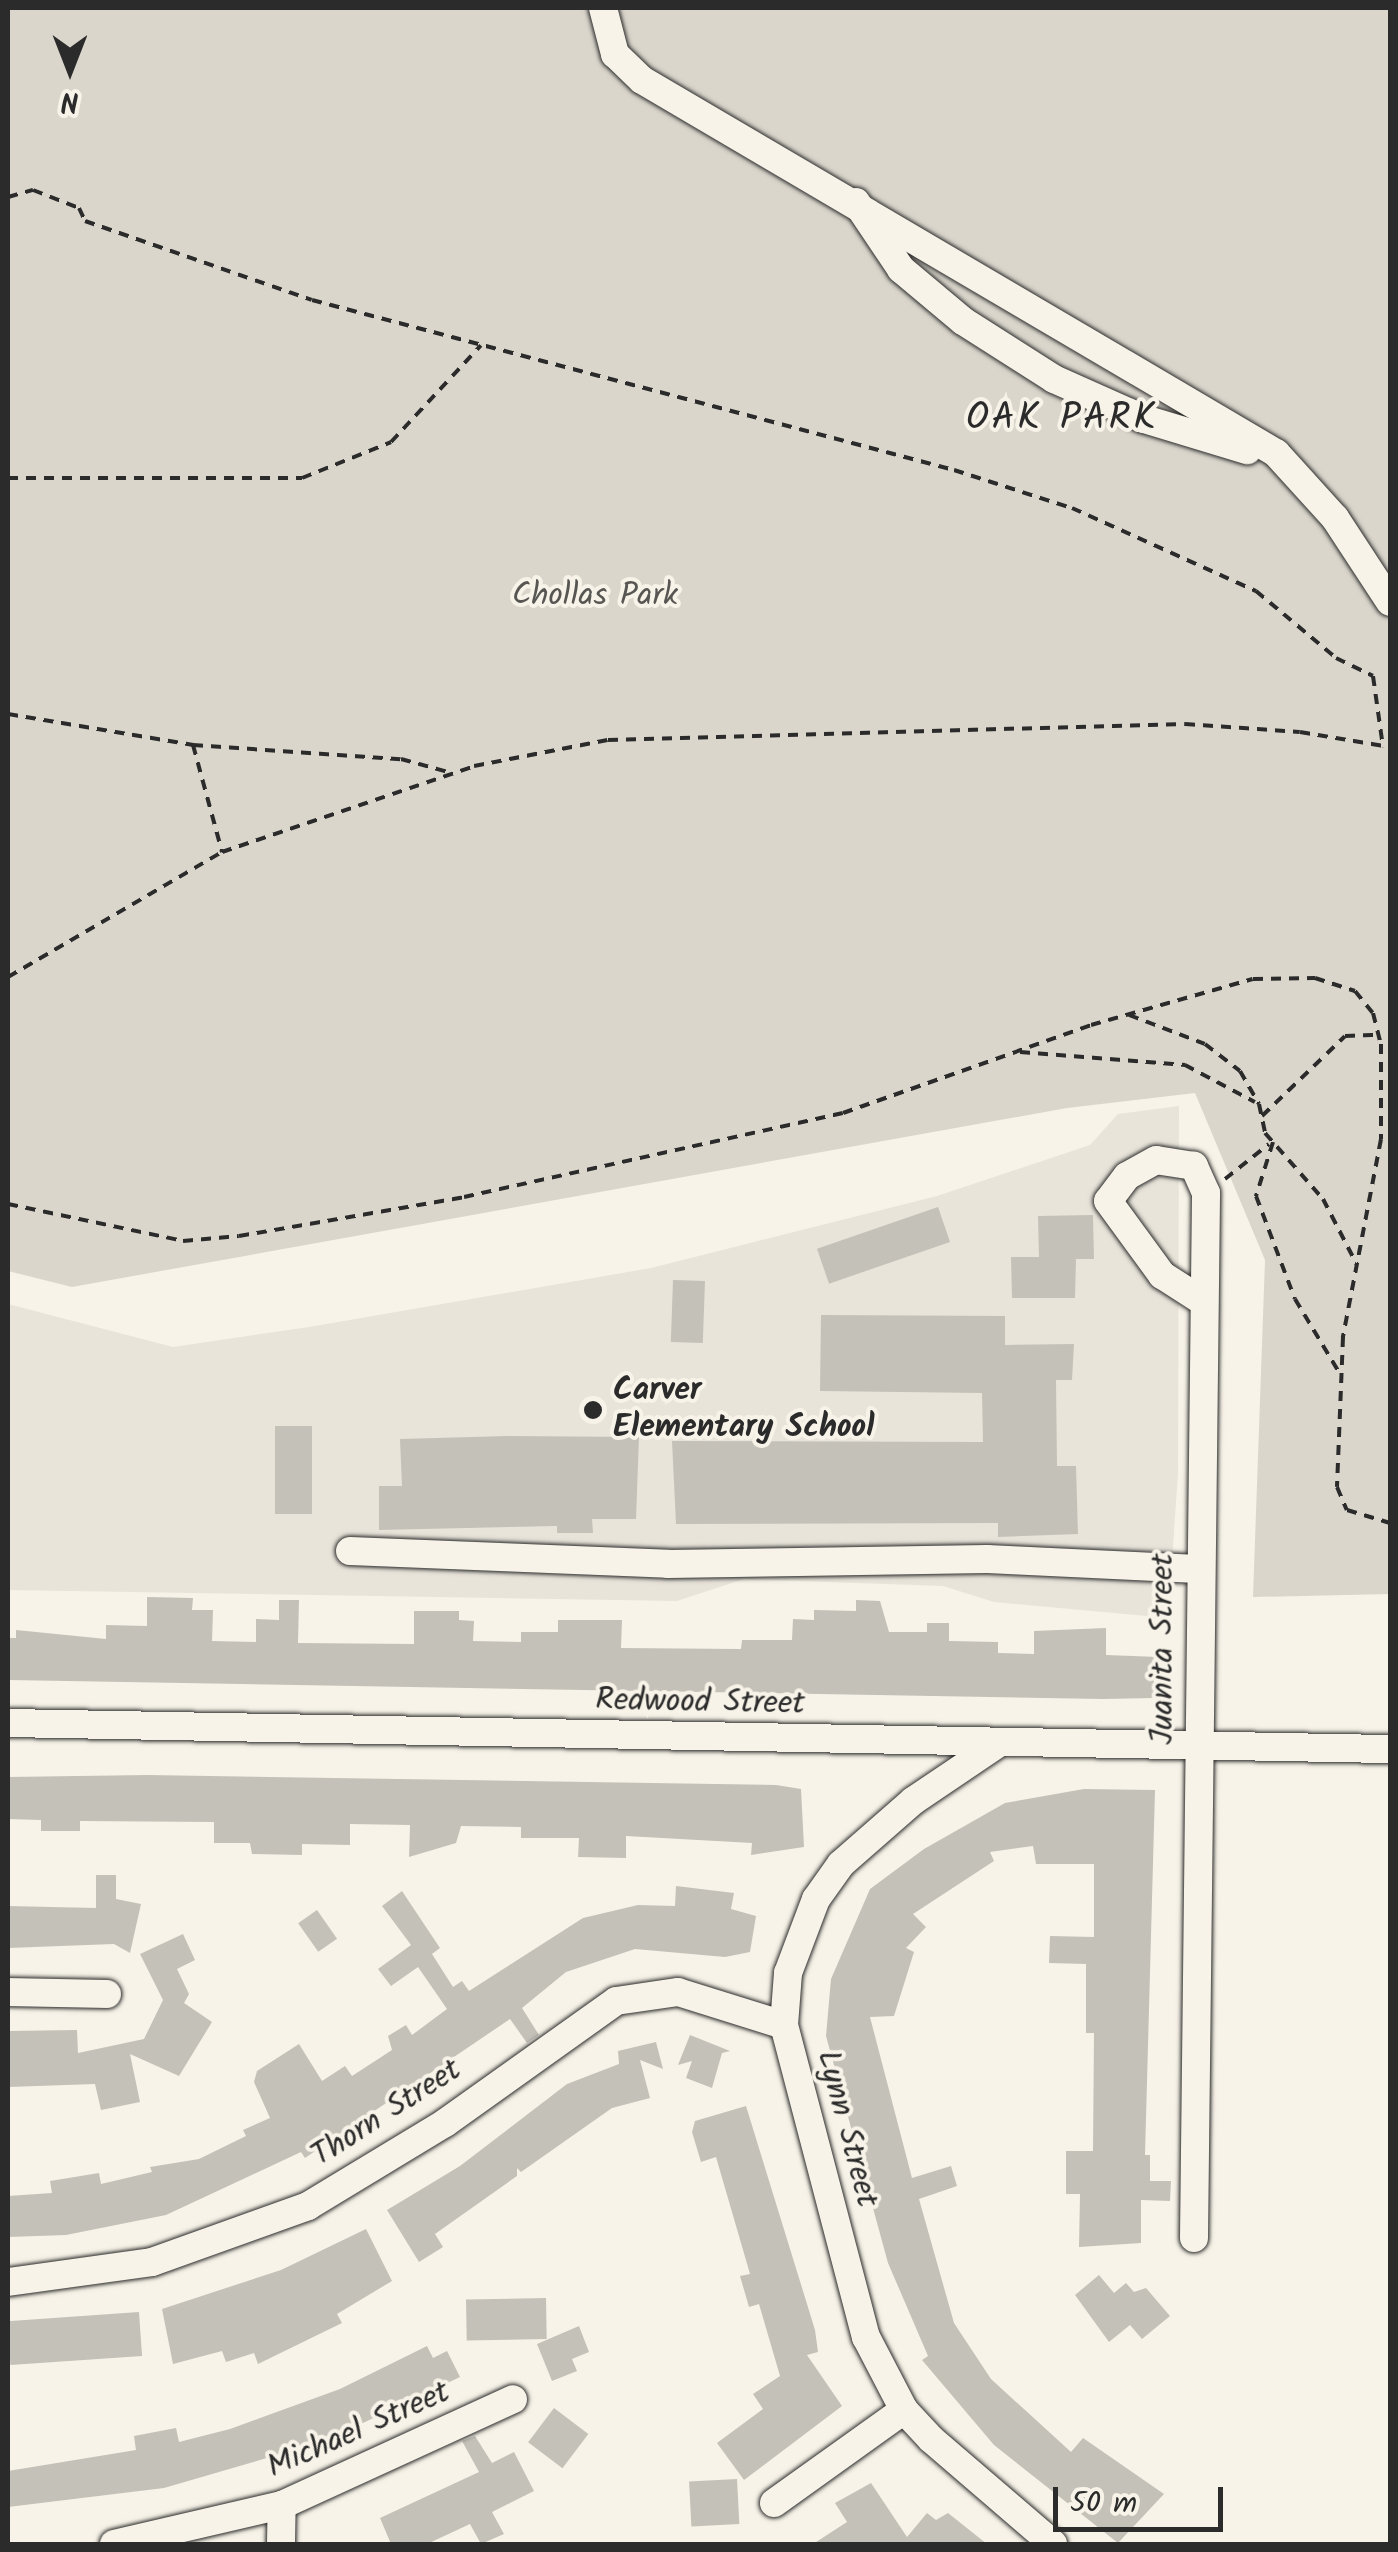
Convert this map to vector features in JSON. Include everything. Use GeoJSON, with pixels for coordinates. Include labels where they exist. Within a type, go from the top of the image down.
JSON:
{"type":"FeatureCollection","features":[{"type":"Feature","properties":{"kind":"street"},"geometry":{"type":"LineString","coordinates":[[603,8],[615,54],[642,80],[855,200],[1276,453],[1335,518],[1390,602]]}},
{"type":"Feature","properties":{"kind":"street"},"geometry":{"type":"LineString","coordinates":[[855,200],[901,269],[963,321],[1054,379],[1237,450],[1276,453]]}},
{"type":"Feature","properties":{"kind":"street"},"geometry":{"type":"LineString","coordinates":[[1204,1302],[1162,1275],[1108,1201],[1127,1176],[1156,1160],[1194,1166],[1206,1193]]}},
{"type":"Feature","properties":{"kind":"street","name":"Juanita Street"},"geometry":{"type":"LineString","coordinates":[[1194,2238],[1198,1570],[1206,1193]]}},
{"type":"Feature","properties":{"kind":"street"},"geometry":{"type":"LineString","coordinates":[[350,1552],[668,1564],[987,1559],[1198,1570]]}},
{"type":"Feature","properties":{"kind":"street","name":"Redwood Street"},"geometry":{"type":"LineString","coordinates":[[8,1723],[1390,1749]]}},
{"type":"Feature","properties":{"kind":"street","name":"Lynn Street"},"geometry":{"type":"LineString","coordinates":[[998,1744],[913,1801],[841,1864],[816,1899],[788,1973],[784,2025],[866,2336],[904,2410],[975,2482],[1053,2544]]}},
{"type":"Feature","properties":{"kind":"street"},"geometry":{"type":"LineString","coordinates":[[8,1992],[107,1994]]}},
{"type":"Feature","properties":{"kind":"street","name":"Thorn Street"},"geometry":{"type":"LineString","coordinates":[[8,2282],[152,2262],[308,2206],[446,2122],[616,2001],[657,1992],[696,1995],[784,2025]]}},
{"type":"Feature","properties":{"kind":"street","name":"Michael Street"},"geometry":{"type":"LineString","coordinates":[[114,2544],[282,2505],[512,2399]]}},
{"type":"Feature","properties":{"kind":"street"},"geometry":{"type":"LineString","coordinates":[[774,2502],[904,2410]]}},
{"type":"Feature","properties":{"kind":"street"},"geometry":{"type":"LineString","coordinates":[[281,2544],[282,2505]]}},
{"type":"Feature","properties":{"kind":"path"},"geometry":{"type":"LineString","coordinates":[[8,197],[33,190],[79,208],[85,221],[312,300],[954,470],[1105,523],[1256,591],[1336,658],[1373,676],[1382,747]]}},
{"type":"Feature","properties":{"kind":"path"},"geometry":{"type":"LineString","coordinates":[[8,478],[302,478],[391,442],[480,344]]}},
{"type":"Feature","properties":{"kind":"path"},"geometry":{"type":"LineString","coordinates":[[8,714],[194,746],[402,759],[452,773]]}},
{"type":"Feature","properties":{"kind":"path"},"geometry":{"type":"LineString","coordinates":[[8,977],[222,852],[452,773],[608,740],[1184,724],[1300,732],[1390,747]]}},
{"type":"Feature","properties":{"kind":"path"},"geometry":{"type":"LineString","coordinates":[[194,746],[222,852]]}},
{"type":"Feature","properties":{"kind":"path"},"geometry":{"type":"LineString","coordinates":[[8,1204],[183,1241],[239,1236],[464,1196],[843,1113],[1129,1014],[1253,978],[1315,978],[1355,991],[1373,1013],[1378,1035],[1381,1138],[1342,1376],[1337,1488],[1347,1510],[1390,1523]]}},
{"type":"Feature","properties":{"kind":"path"},"geometry":{"type":"LineString","coordinates":[[1129,1014],[1205,1044],[1240,1072],[1259,1104],[1273,1142],[1323,1199],[1358,1265]]}},
{"type":"Feature","properties":{"kind":"path"},"geometry":{"type":"LineString","coordinates":[[1262,1116],[1345,1036],[1378,1035]]}},
{"type":"Feature","properties":{"kind":"path"},"geometry":{"type":"LineString","coordinates":[[1015,1052],[1184,1066],[1259,1104]]}},
{"type":"Feature","properties":{"kind":"path"},"geometry":{"type":"LineString","coordinates":[[1206,1193],[1273,1142]]}},
{"type":"Feature","properties":{"kind":"path"},"geometry":{"type":"LineString","coordinates":[[1273,1142],[1256,1196],[1296,1299],[1342,1376]]}},
{"type":"Feature","properties":{"kind":"shaded area","name":"Carver Elementary School"},"geometry":{"type":"Polygon","coordinates":[[[1179,1106],[1178,1473],[1168,1618],[994,1602],[943,1586],[744,1579],[677,1601],[8,1590],[8,1304],[173,1347],[309,1327],[651,1268],[937,1196],[1090,1145],[1118,1114],[1179,1106]]]}},
{"type":"Feature","properties":{"kind":"green space","name":"Chollas Park"},"geometry":{"type":"Polygon","coordinates":[[[8,8],[1390,8],[1390,1594],[1253,1597],[1265,1260],[1195,1093],[1067,1108],[72,1287],[8,1271],[8,8]]]}},
{"type":"Feature","properties":{"kind":"building"},"geometry":{"type":"Polygon","coordinates":[[[938,1207],[950,1242],[829,1284],[817,1249],[938,1207]]]}},
{"type":"Feature","properties":{"kind":"building"},"geometry":{"type":"Polygon","coordinates":[[[1093,1215],[1094,1259],[1076,1259],[1075,1298],[1012,1298],[1011,1257],[1039,1257],[1038,1216],[1093,1215]]]}},
{"type":"Feature","properties":{"kind":"building"},"geometry":{"type":"Polygon","coordinates":[[[673,1280],[705,1281],[703,1343],[671,1342],[673,1280]]]}},
{"type":"Feature","properties":{"kind":"building"},"geometry":{"type":"Polygon","coordinates":[[[821,1315],[1005,1316],[1005,1345],[1074,1344],[1072,1380],[1056,1380],[1057,1466],[1076,1466],[1078,1534],[998,1537],[998,1523],[676,1524],[672,1441],[983,1442],[982,1393],[820,1391],[821,1315]]]}},
{"type":"Feature","properties":{"kind":"building"},"geometry":{"type":"Polygon","coordinates":[[[275,1426],[312,1426],[312,1514],[275,1514],[275,1426]]]}},
{"type":"Feature","properties":{"kind":"building"},"geometry":{"type":"Polygon","coordinates":[[[639,1437],[636,1519],[592,1519],[593,1533],[557,1533],[557,1526],[379,1530],[379,1486],[402,1486],[400,1439],[639,1437]]]}},
{"type":"Feature","properties":{"kind":"building"},"geometry":{"type":"Polygon","coordinates":[[[147,1597],[193,1598],[192,1610],[213,1610],[212,1641],[256,1642],[256,1619],[279,1620],[279,1600],[299,1600],[298,1643],[414,1644],[414,1611],[459,1611],[459,1620],[474,1621],[473,1641],[521,1642],[521,1632],[558,1632],[558,1620],[622,1620],[621,1648],[741,1649],[742,1640],[792,1640],[793,1619],[814,1620],[814,1610],[856,1611],[856,1600],[880,1601],[889,1632],[927,1632],[927,1623],[949,1623],[949,1641],[998,1642],[998,1653],[1034,1654],[1034,1631],[1106,1628],[1106,1655],[1159,1657],[1159,1677],[1154,1677],[1154,1698],[1103,1699],[8,1680],[8,1638],[16,1638],[16,1630],[106,1639],[106,1625],[147,1626],[147,1597]]]}},
{"type":"Feature","properties":{"kind":"building"},"geometry":{"type":"Polygon","coordinates":[[[148,1775],[776,1785],[801,1789],[804,1847],[751,1855],[752,1843],[626,1836],[626,1858],[578,1857],[579,1838],[521,1838],[521,1827],[461,1826],[456,1843],[409,1857],[410,1825],[350,1824],[350,1845],[302,1844],[302,1855],[252,1854],[250,1843],[214,1843],[214,1822],[80,1821],[80,1831],[41,1831],[41,1820],[8,1819],[8,1777],[148,1775]]]}},
{"type":"Feature","properties":{"kind":"building"},"geometry":{"type":"Polygon","coordinates":[[[1084,1789],[1155,1790],[1145,2155],[1150,2155],[1150,2181],[1171,2181],[1170,2201],[1141,2200],[1141,2243],[1079,2247],[1080,2194],[1066,2194],[1066,2151],[1093,2151],[1094,2033],[1086,2033],[1086,1964],[1049,1963],[1050,1936],[1094,1937],[1094,1864],[1036,1864],[1033,1846],[990,1852],[994,1861],[913,1914],[926,1927],[906,1948],[914,1952],[894,2016],[870,2017],[912,2178],[951,2166],[957,2186],[919,2199],[954,2323],[991,2379],[1071,2452],[1083,2438],[1164,2494],[1118,2543],[994,2445],[922,2360],[928,2356],[888,2263],[826,2036],[831,1979],[870,1889],[924,1849],[1005,1803],[1084,1789]]]}},
{"type":"Feature","properties":{"kind":"building"},"geometry":{"type":"Polygon","coordinates":[[[96,1875],[116,1875],[116,1899],[141,1904],[130,1953],[114,1944],[8,1948],[8,1906],[96,1908],[96,1875]]]}},
{"type":"Feature","properties":{"kind":"building"},"geometry":{"type":"Polygon","coordinates":[[[676,1886],[734,1893],[731,1909],[756,1916],[750,1952],[725,1957],[635,1949],[566,1972],[522,2008],[539,2035],[527,2043],[510,2019],[305,2158],[301,2152],[166,2215],[66,2235],[8,2237],[8,2196],[52,2193],[50,2181],[99,2173],[101,2184],[152,2172],[150,2167],[199,2159],[246,2136],[243,2130],[270,2118],[254,2082],[257,2071],[299,2044],[322,2081],[345,2066],[352,2076],[392,2050],[388,2036],[406,2025],[412,2035],[447,2009],[418,1967],[391,1986],[378,1969],[411,1945],[382,1906],[402,1891],[440,1948],[432,1954],[453,1987],[462,1981],[469,1991],[583,1918],[638,1905],[675,1906],[676,1886]]]}},
{"type":"Feature","properties":{"kind":"building"},"geometry":{"type":"Polygon","coordinates":[[[317,1910],[337,1939],[318,1952],[298,1923],[317,1910]]]}},
{"type":"Feature","properties":{"kind":"building"},"geometry":{"type":"Polygon","coordinates":[[[183,1934],[195,1960],[177,1969],[189,1994],[184,2003],[212,2022],[179,2076],[130,2054],[140,2102],[101,2110],[95,2084],[8,2087],[8,2031],[77,2030],[78,2053],[144,2039],[163,2000],[140,1954],[183,1934]]]}},
{"type":"Feature","properties":{"kind":"building"},"geometry":{"type":"Polygon","coordinates":[[[690,2035],[730,2051],[722,2053],[712,2088],[686,2078],[692,2061],[678,2065],[690,2035]]]}},
{"type":"Feature","properties":{"kind":"building"},"geometry":{"type":"Polygon","coordinates":[[[656,2042],[663,2069],[640,2060],[650,2098],[612,2108],[521,2172],[517,2168],[517,2176],[435,2234],[443,2247],[419,2262],[387,2210],[460,2166],[567,2084],[619,2064],[618,2051],[656,2042]]]}},
{"type":"Feature","properties":{"kind":"building"},"geometry":{"type":"Polygon","coordinates":[[[746,2106],[815,2330],[818,2352],[807,2355],[842,2406],[744,2480],[717,2443],[763,2409],[753,2394],[780,2376],[759,2304],[749,2307],[740,2276],[750,2274],[716,2157],[701,2162],[692,2132],[695,2121],[746,2106]]]}},
{"type":"Feature","properties":{"kind":"building"},"geometry":{"type":"Polygon","coordinates":[[[366,2229],[392,2281],[337,2314],[342,2323],[258,2364],[254,2353],[226,2362],[222,2351],[173,2364],[162,2309],[281,2270],[366,2229]]]}},
{"type":"Feature","properties":{"kind":"building"},"geometry":{"type":"Polygon","coordinates":[[[1099,2275],[1114,2293],[1126,2283],[1134,2292],[1146,2288],[1170,2316],[1142,2339],[1130,2325],[1109,2342],[1075,2295],[1099,2275]]]}},
{"type":"Feature","properties":{"kind":"building"},"geometry":{"type":"Polygon","coordinates":[[[546,2298],[547,2339],[467,2340],[466,2299],[546,2298]]]}},
{"type":"Feature","properties":{"kind":"building"},"geometry":{"type":"Polygon","coordinates":[[[139,2312],[142,2356],[10,2365],[8,2321],[139,2312]]]}},
{"type":"Feature","properties":{"kind":"building"},"geometry":{"type":"Polygon","coordinates":[[[579,2326],[589,2352],[572,2359],[577,2371],[552,2381],[537,2344],[579,2326]]]}},
{"type":"Feature","properties":{"kind":"building"},"geometry":{"type":"Polygon","coordinates":[[[427,2346],[433,2358],[447,2351],[460,2377],[325,2441],[164,2488],[8,2507],[8,2471],[136,2450],[134,2436],[176,2428],[179,2442],[230,2429],[340,2389],[427,2346]]]}},
{"type":"Feature","properties":{"kind":"building"},"geometry":{"type":"Polygon","coordinates":[[[554,2408],[588,2434],[562,2468],[528,2442],[554,2408]]]}},
{"type":"Feature","properties":{"kind":"building"},"geometry":{"type":"Polygon","coordinates":[[[475,2436],[492,2463],[514,2452],[534,2491],[492,2512],[504,2534],[481,2544],[470,2524],[427,2544],[391,2544],[380,2518],[479,2472],[462,2441],[475,2436]]]}},
{"type":"Feature","properties":{"kind":"building"},"geometry":{"type":"Polygon","coordinates":[[[737,2479],[739,2524],[691,2526],[689,2482],[737,2479]]]}},
{"type":"Feature","properties":{"kind":"building"},"geometry":{"type":"Polygon","coordinates":[[[871,2483],[907,2537],[927,2513],[936,2520],[948,2513],[987,2544],[813,2544],[847,2522],[835,2503],[871,2483]]]}},
{"type":"Feature","properties":{"kind":"place","name":"Carver Elementary School"},"geometry":{"type":"Point","coordinates":[593,1410]}},
{"type":"Feature","properties":{"kind":"district","name":"OAK PARK"},"geometry":{"type":"Point","coordinates":[1062,420]}}]}
